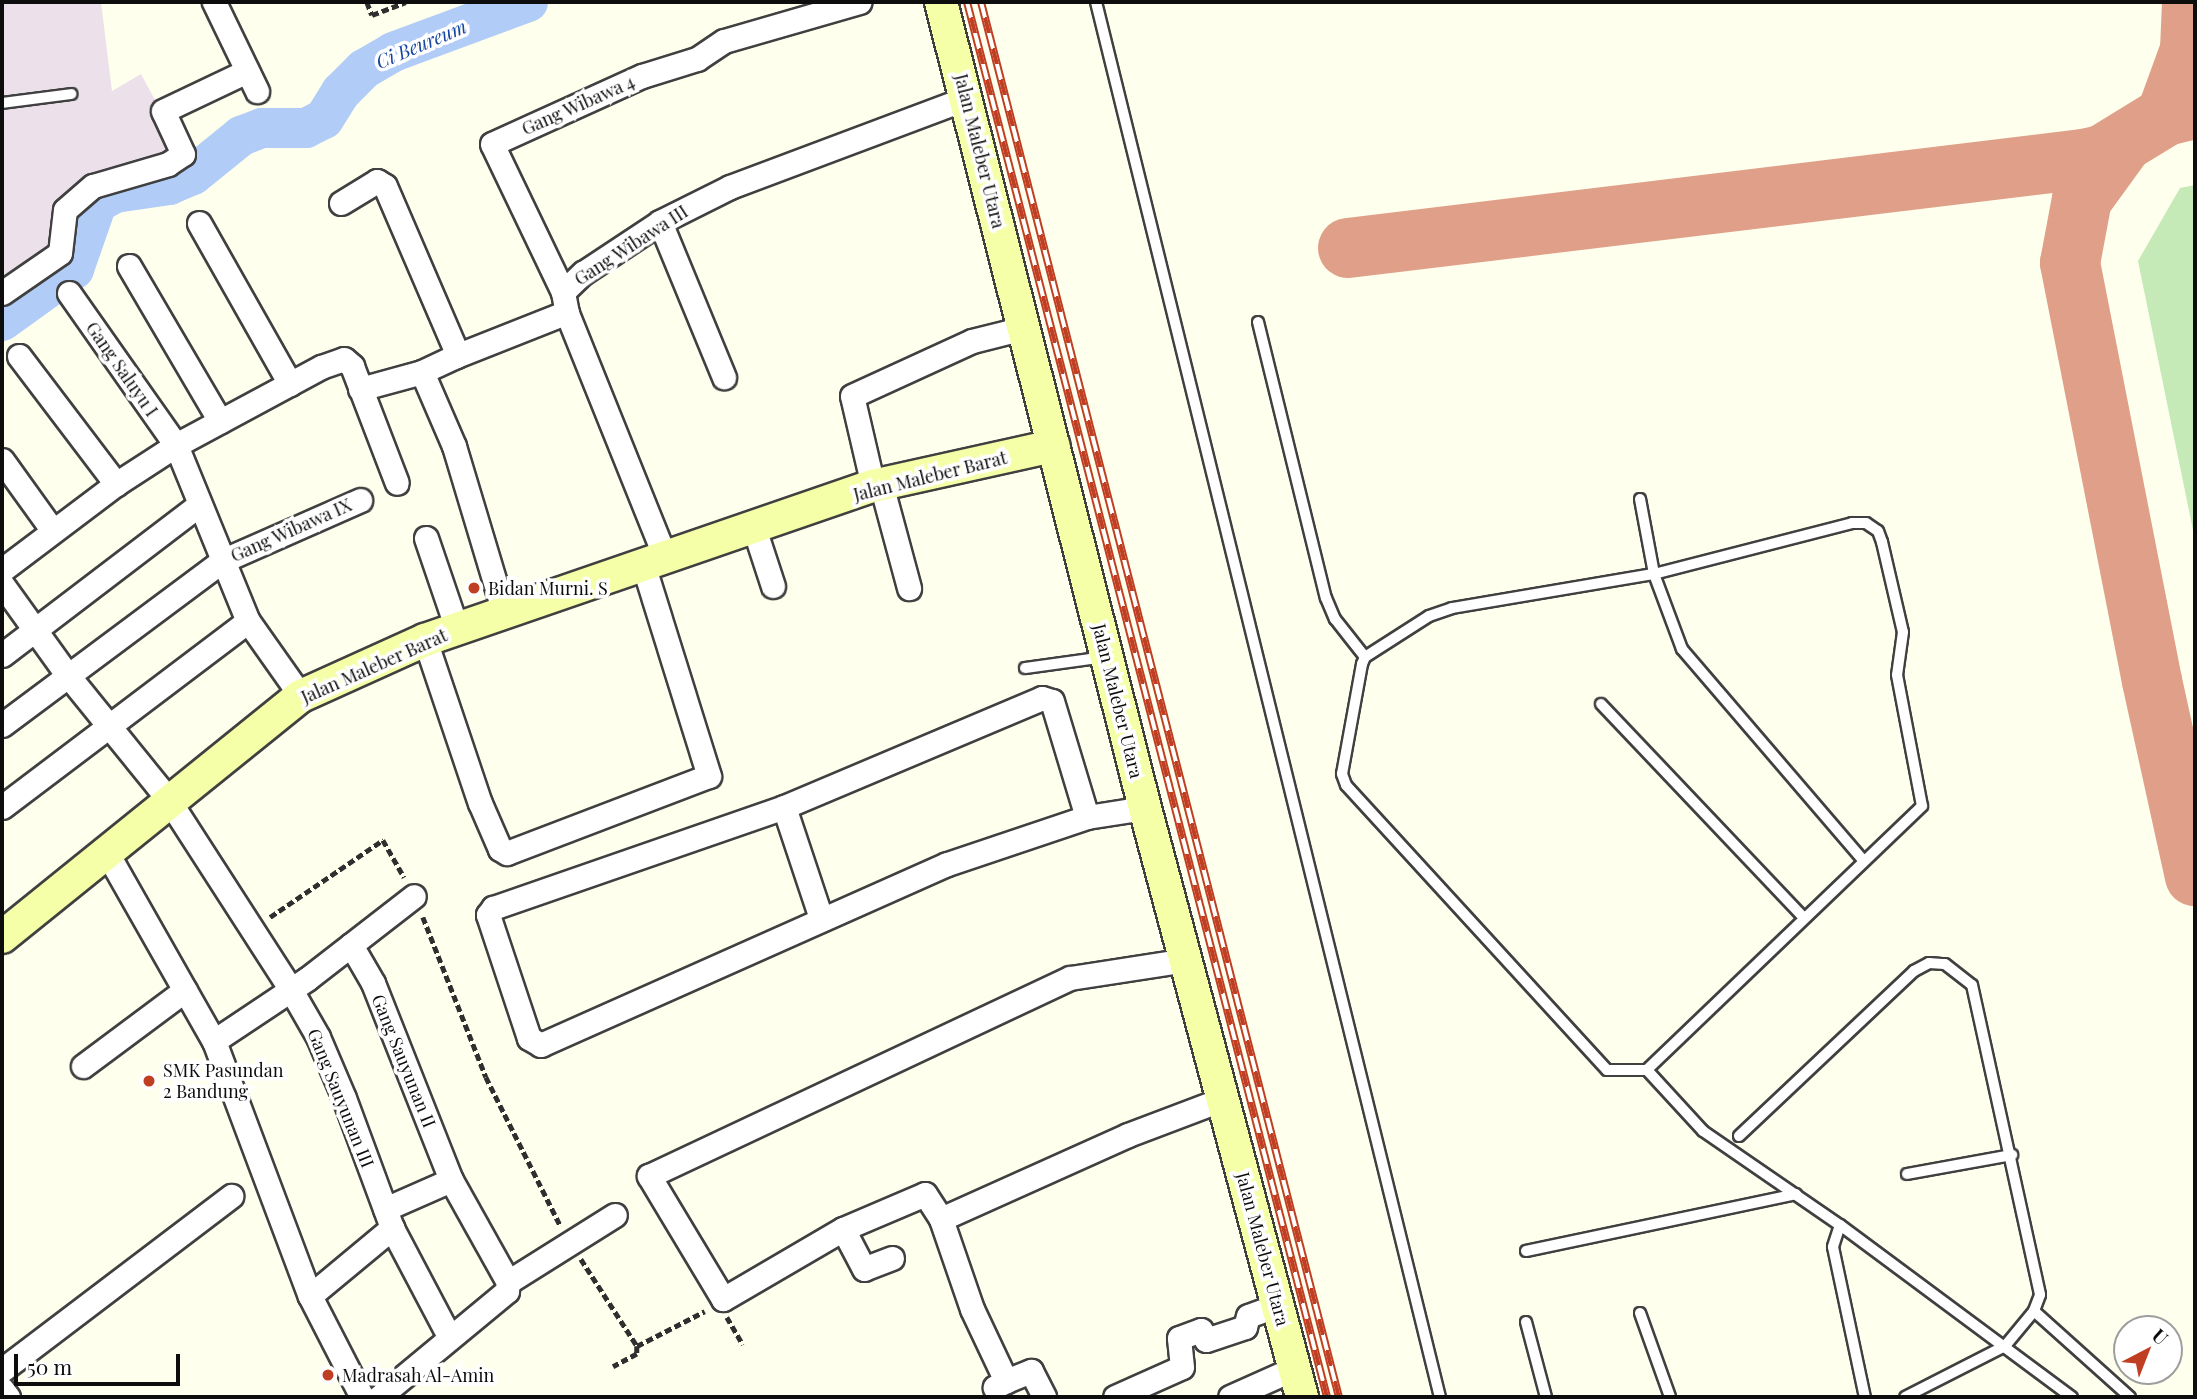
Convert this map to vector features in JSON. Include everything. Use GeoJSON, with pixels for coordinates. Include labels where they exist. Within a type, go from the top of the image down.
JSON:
{"type":"FeatureCollection","features":[{"type":"Feature","properties":{"kind":"street"},"geometry":{"type":"LineString","coordinates":[[2,293],[60,253],[65,210],[93,186],[168,164],[183,154],[163,111],[252,81],[214,2]]}},
{"type":"Feature","properties":{"kind":"street","name":"Gang Wibawa 4"},"geometry":{"type":"LineString","coordinates":[[565,302],[492,144],[642,76],[696,59],[724,41],[859,2]]}},
{"type":"Feature","properties":{"kind":"street","name":"Jalan Maleber Utara"},"geometry":{"type":"LineString","coordinates":[[941,2],[1145,808],[1298,1383]]}},
{"type":"Feature","properties":{"kind":"street","name":"Gang Wibawa III"},"geometry":{"type":"LineString","coordinates":[[360,389],[422,372],[565,302],[583,273],[660,222],[730,187],[967,98]]}},
{"type":"Feature","properties":{"kind":"street"},"geometry":{"type":"LineString","coordinates":[[341,203],[377,181],[385,186],[456,356]]}},
{"type":"Feature","properties":{"kind":"street"},"geometry":{"type":"LineString","coordinates":[[660,222],[724,377]]}},
{"type":"Feature","properties":{"kind":"street"},"geometry":{"type":"LineString","coordinates":[[199,223],[290,384]]}},
{"type":"Feature","properties":{"kind":"street"},"geometry":{"type":"LineString","coordinates":[[129,265],[220,421]]}},
{"type":"Feature","properties":{"kind":"street","name":"Gang Saluyu I"},"geometry":{"type":"LineString","coordinates":[[69,293],[176,445],[247,621],[301,696]]}},
{"type":"Feature","properties":{"kind":"street"},"geometry":{"type":"LineString","coordinates":[[425,640],[480,803],[500,849],[507,853],[709,776],[654,561],[565,302]]}},
{"type":"Feature","properties":{"kind":"street"},"geometry":{"type":"LineString","coordinates":[[909,588],[852,396],[972,341],[1024,328]]}},
{"type":"Feature","properties":{"kind":"street"},"geometry":{"type":"LineString","coordinates":[[19,356],[116,484]]}},
{"type":"Feature","properties":{"kind":"street"},"geometry":{"type":"LineString","coordinates":[[2,570],[116,484],[176,445],[290,384],[344,359],[360,389],[397,482]]}},
{"type":"Feature","properties":{"kind":"street"},"geometry":{"type":"LineString","coordinates":[[422,372],[454,446],[505,616]]}},
{"type":"Feature","properties":{"kind":"street","name":"Jalan Maleber Barat"},"geometry":{"type":"LineString","coordinates":[[2,937],[107,853],[168,799],[301,696],[425,640],[505,616],[654,561],[877,485],[1054,446]]}},
{"type":"Feature","properties":{"kind":"street"},"geometry":{"type":"LineString","coordinates":[[2,460],[53,531]]}},
{"type":"Feature","properties":{"kind":"street","name":"Gang Wibawa IX"},"geometry":{"type":"LineString","coordinates":[[2,725],[66,674],[222,561],[360,500]]}},
{"type":"Feature","properties":{"kind":"street"},"geometry":{"type":"LineString","coordinates":[[2,655],[199,505]]}},
{"type":"Feature","properties":{"kind":"street"},"geometry":{"type":"LineString","coordinates":[[754,528],[773,586]]}},
{"type":"Feature","properties":{"kind":"street"},"geometry":{"type":"LineString","coordinates":[[426,537],[457,629]]}},
{"type":"Feature","properties":{"kind":"street","name":"Gang Sauyunan III"},"geometry":{"type":"LineString","coordinates":[[2,584],[66,674],[168,799],[291,990],[339,1086],[388,1219],[449,1336]]}},
{"type":"Feature","properties":{"kind":"street"},"geometry":{"type":"LineString","coordinates":[[2,807],[247,621]]}},
{"type":"Feature","properties":{"kind":"street"},"geometry":{"type":"LineString","coordinates":[[1087,817],[1052,701],[1047,697],[784,807],[489,910],[529,1038],[541,1045],[947,864],[1087,817],[1145,808]]}},
{"type":"Feature","properties":{"kind":"street"},"geometry":{"type":"LineString","coordinates":[[784,807],[821,918]]}},
{"type":"Feature","properties":{"kind":"street"},"geometry":{"type":"LineString","coordinates":[[107,853],[214,1041],[310,1296],[362,1397]]}},
{"type":"Feature","properties":{"kind":"street"},"geometry":{"type":"LineString","coordinates":[[214,1041],[291,990],[414,896]]}},
{"type":"Feature","properties":{"kind":"street","name":"Gang Sauyunan II"},"geometry":{"type":"LineString","coordinates":[[351,945],[373,983],[452,1180],[508,1282]]}},
{"type":"Feature","properties":{"kind":"street"},"geometry":{"type":"LineString","coordinates":[[1044,1397],[1031,1371],[1000,1384],[942,1219],[925,1194],[843,1229],[721,1301],[649,1175],[1070,978],[1186,960]]}},
{"type":"Feature","properties":{"kind":"street"},"geometry":{"type":"LineString","coordinates":[[83,1066],[185,989]]}},
{"type":"Feature","properties":{"kind":"street"},"geometry":{"type":"LineString","coordinates":[[942,1219],[1128,1135],[1223,1099]]}},
{"type":"Feature","properties":{"kind":"street"},"geometry":{"type":"LineString","coordinates":[[310,1296],[388,1219],[452,1180]]}},
{"type":"Feature","properties":{"kind":"street"},"geometry":{"type":"LineString","coordinates":[[2,1370],[231,1196]]}},
{"type":"Feature","properties":{"kind":"street"},"geometry":{"type":"LineString","coordinates":[[379,1397],[449,1336],[507,1291],[508,1282],[615,1215]]}},
{"type":"Feature","properties":{"kind":"street"},"geometry":{"type":"LineString","coordinates":[[843,1229],[863,1269],[892,1258]]}},
{"type":"Feature","properties":{"kind":"street"},"geometry":{"type":"LineString","coordinates":[[1115,1397],[1182,1367],[1179,1338],[1201,1329],[1206,1340],[1245,1327],[1248,1316],[1279,1305]]}},
{"type":"Feature","properties":{"kind":"street"},"geometry":{"type":"LineString","coordinates":[[1230,1397],[1298,1383]]}},
{"type":"Feature","properties":{"kind":"street"},"geometry":{"type":"LineString","coordinates":[[2,1389],[8,1397]]}},
{"type":"Feature","properties":{"kind":"lane"},"geometry":{"type":"LineString","coordinates":[[1096,2],[1440,1397]]}},
{"type":"Feature","properties":{"kind":"lane"},"geometry":{"type":"LineString","coordinates":[[2,103],[71,94]]}},
{"type":"Feature","properties":{"kind":"lane"},"geometry":{"type":"LineString","coordinates":[[1258,322],[1326,598],[1335,619],[1365,657]]}},
{"type":"Feature","properties":{"kind":"lane"},"geometry":{"type":"LineString","coordinates":[[1640,499],[1654,574],[1682,649],[1862,859]]}},
{"type":"Feature","properties":{"kind":"lane"},"geometry":{"type":"LineString","coordinates":[[1852,523],[1866,523],[1878,531],[1903,632],[1897,675],[1922,806],[1862,859],[1647,1070],[1616,1072],[1596,1063],[1350,793],[1342,774],[1365,657],[1429,617],[1452,608],[1654,574],[1852,523]]}},
{"type":"Feature","properties":{"kind":"lane"},"geometry":{"type":"LineString","coordinates":[[1024,668],[1107,656]]}},
{"type":"Feature","properties":{"kind":"lane"},"geometry":{"type":"LineString","coordinates":[[1601,704],[1803,917]]}},
{"type":"Feature","properties":{"kind":"lane"},"geometry":{"type":"LineString","coordinates":[[1739,1136],[1914,971],[1929,963],[1945,964],[1972,985],[2012,1155],[2040,1296],[2034,1311],[2005,1346],[1905,1397]]}},
{"type":"Feature","properties":{"kind":"lane"},"geometry":{"type":"LineString","coordinates":[[1647,1070],[1703,1131],[1840,1225],[2073,1397]]}},
{"type":"Feature","properties":{"kind":"lane"},"geometry":{"type":"LineString","coordinates":[[1908,1174],[2012,1155]]}},
{"type":"Feature","properties":{"kind":"lane"},"geometry":{"type":"LineString","coordinates":[[1526,1251],[1796,1195]]}},
{"type":"Feature","properties":{"kind":"lane"},"geometry":{"type":"LineString","coordinates":[[1840,1225],[1833,1247],[1866,1397]]}},
{"type":"Feature","properties":{"kind":"lane"},"geometry":{"type":"LineString","coordinates":[[2034,1311],[2130,1397]]}},
{"type":"Feature","properties":{"kind":"lane"},"geometry":{"type":"LineString","coordinates":[[1640,1313],[1670,1397]]}},
{"type":"Feature","properties":{"kind":"lane"},"geometry":{"type":"LineString","coordinates":[[1526,1321],[1546,1397]]}},
{"type":"Feature","properties":{"kind":"path"},"geometry":{"type":"LineString","coordinates":[[367,2],[372,15],[406,2]]}},
{"type":"Feature","properties":{"kind":"path"},"geometry":{"type":"LineString","coordinates":[[251,930],[383,840],[414,896],[486,1077],[569,1243],[638,1346],[637,1354],[613,1367]]}},
{"type":"Feature","properties":{"kind":"path"},"geometry":{"type":"LineString","coordinates":[[638,1346],[721,1301],[743,1345]]}},
{"type":"Feature","properties":{"kind":"shaded area"},"geometry":{"type":"Polygon","coordinates":[[[2,2],[101,2],[112,91],[141,74],[181,148],[130,163],[78,192],[64,252],[2,302],[2,2]]]}},
{"type":"Feature","properties":{"kind":"green space"},"geometry":{"type":"Polygon","coordinates":[[[2195,185],[2195,540],[2138,261],[2180,188],[2195,185]]]}},
{"type":"Feature","properties":{"kind":"waterway","name":"Ci Beureum"},"geometry":{"type":"LineString","coordinates":[[2,321],[74,269],[97,203],[115,193],[169,185],[193,175],[241,136],[262,128],[306,128],[324,119],[341,92],[364,69],[393,52],[528,2]]}},
{"type":"Feature","properties":{"kind":"taxiway"},"geometry":{"type":"LineString","coordinates":[[2166,116],[2190,50],[2192,2]]}},
{"type":"Feature","properties":{"kind":"taxiway"},"geometry":{"type":"LineString","coordinates":[[1348,248],[2083,159],[2102,155],[2166,116],[2195,109]]}},
{"type":"Feature","properties":{"kind":"taxiway"},"geometry":{"type":"LineString","coordinates":[[2122,144],[2082,199],[2070,263],[2152,681],[2195,876]]}},
{"type":"Feature","properties":{"kind":"railway"},"geometry":{"type":"LineString","coordinates":[[967,2],[1327,1397]]}},
{"type":"Feature","properties":{"kind":"railway"},"geometry":{"type":"LineString","coordinates":[[981,2],[1339,1397]]}},
{"type":"Feature","properties":{"kind":"place","name":"Bidan Murni. S"},"geometry":{"type":"Point","coordinates":[474,588]}},
{"type":"Feature","properties":{"kind":"place","name":"SMK Pasundan 2 Bandung"},"geometry":{"type":"Point","coordinates":[149,1081]}},
{"type":"Feature","properties":{"kind":"place","name":"Madrasah Al-Amin"},"geometry":{"type":"Point","coordinates":[328,1375]}}]}
